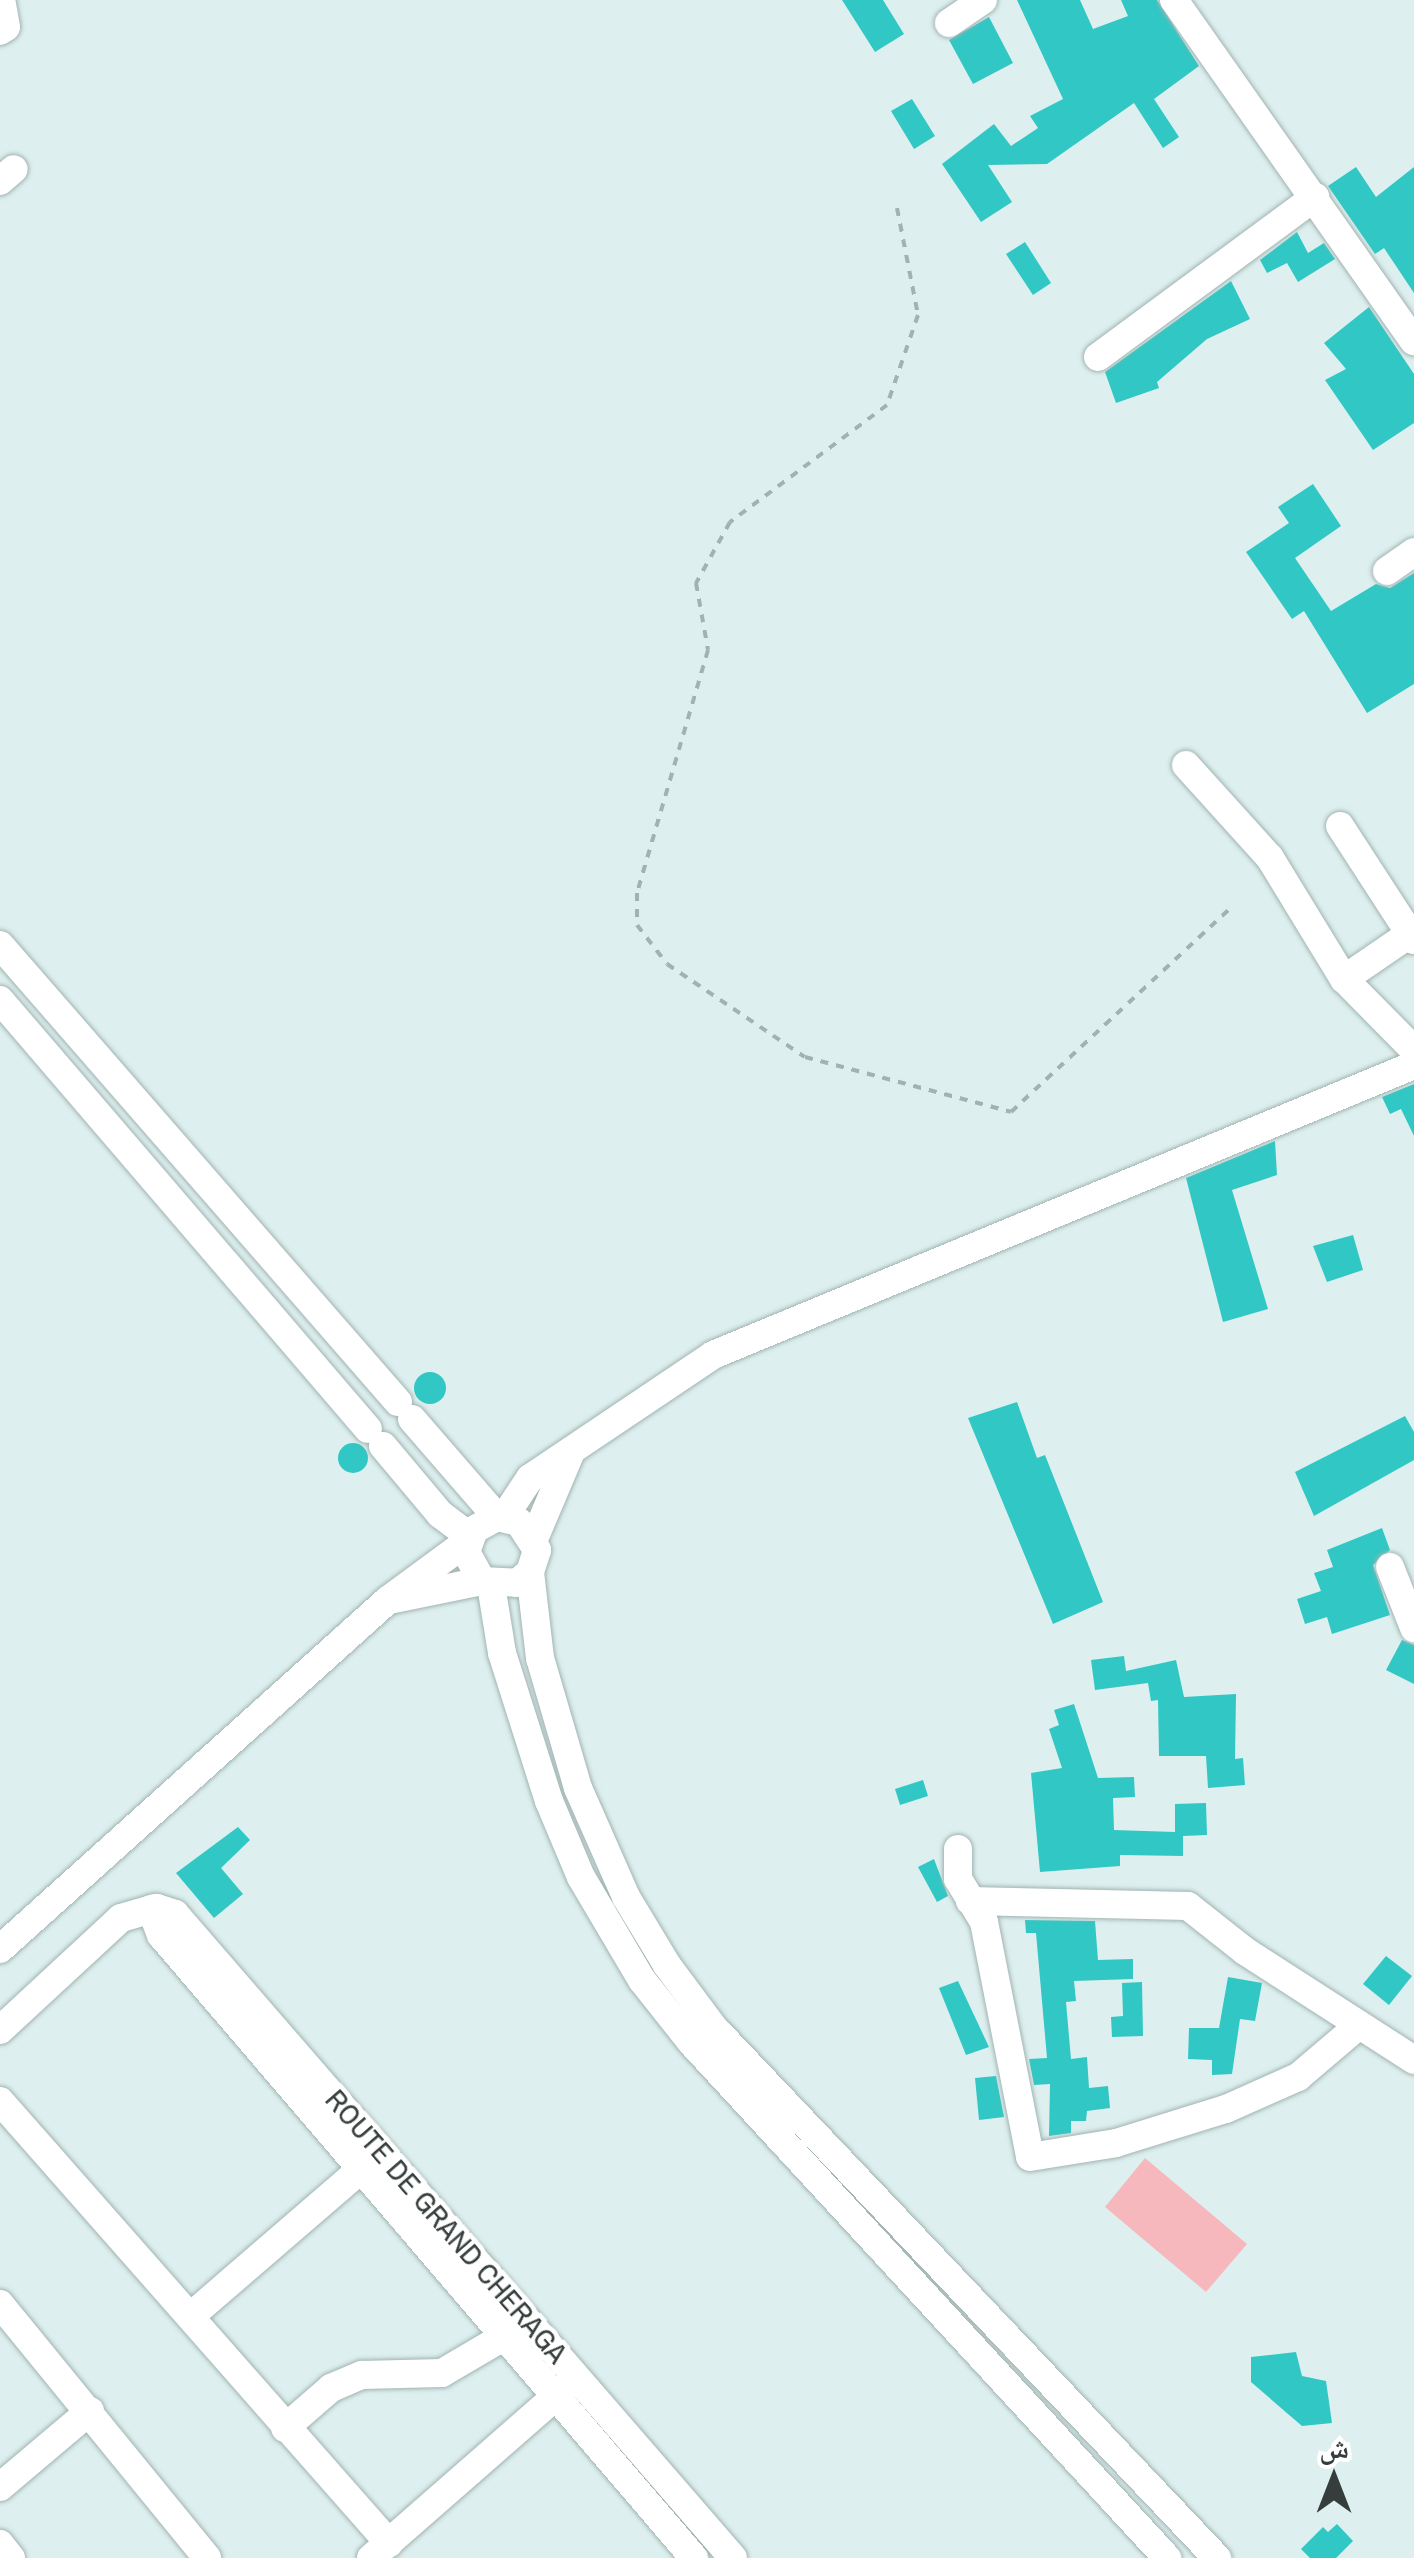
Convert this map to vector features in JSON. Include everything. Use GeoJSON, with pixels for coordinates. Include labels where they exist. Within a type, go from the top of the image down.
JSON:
{"type":"FeatureCollection","features":[{"type":"Feature","properties":{"kind":"street"},"geometry":{"type":"LineString","coordinates":[[0,31],[6,26],[1,0]]}},
{"type":"Feature","properties":{"kind":"street"},"geometry":{"type":"LineString","coordinates":[[948,22],[983,0]]}},
{"type":"Feature","properties":{"kind":"street"},"geometry":{"type":"LineString","coordinates":[[1174,0],[1414,341]]}},
{"type":"Feature","properties":{"kind":"street"},"geometry":{"type":"LineString","coordinates":[[1098,357],[1315,197]]}},
{"type":"Feature","properties":{"kind":"street"},"geometry":{"type":"LineString","coordinates":[[1387,571],[1414,552]]}},
{"type":"Feature","properties":{"kind":"street"},"geometry":{"type":"LineString","coordinates":[[1186,765],[1270,858],[1344,979],[1414,1050]]}},
{"type":"Feature","properties":{"kind":"street"},"geometry":{"type":"LineString","coordinates":[[1340,826],[1412,935],[1344,979]]}},
{"type":"Feature","properties":{"kind":"street"},"geometry":{"type":"LineString","coordinates":[[0,944],[501,1517],[534,1539]]}},
{"type":"Feature","properties":{"kind":"street"},"geometry":{"type":"LineString","coordinates":[[0,1000],[440,1514],[469,1539]]}},
{"type":"Feature","properties":{"kind":"street"},"geometry":{"type":"LineString","coordinates":[[0,1949],[388,1600],[501,1517],[520,1488],[713,1355],[1414,1065]]}},
{"type":"Feature","properties":{"kind":"street"},"geometry":{"type":"LineString","coordinates":[[574,1448],[534,1539],[530,1572],[540,1658],[578,1788],[626,1897],[667,1965],[714,2028],[1217,2558]]}},
{"type":"Feature","properties":{"kind":"street"},"geometry":{"type":"LineString","coordinates":[[469,1539],[468,1563],[486,1583],[502,1654],[564,1840],[642,1980],[692,2042],[1166,2558]]}},
{"type":"Feature","properties":{"kind":"street"},"geometry":{"type":"LineString","coordinates":[[1390,1566],[1414,1628]]}},
{"type":"Feature","properties":{"kind":"street"},"geometry":{"type":"LineString","coordinates":[[388,1600],[486,1583],[518,1583],[530,1572]]}},
{"type":"Feature","properties":{"kind":"street"},"geometry":{"type":"LineString","coordinates":[[958,1848],[958,1878],[984,1922],[1030,2157],[1116,2143],[1226,2110],[1298,2077],[1359,2026]]}},
{"type":"Feature","properties":{"kind":"street"},"geometry":{"type":"LineString","coordinates":[[970,1901],[1188,1906],[1414,2060]]}},
{"type":"Feature","properties":{"kind":"street"},"geometry":{"type":"LineString","coordinates":[[0,2030],[121,1918],[151,1909],[162,1935],[694,2558]]}},
{"type":"Feature","properties":{"kind":"street","name":"ROUTE DE GRAND CHERAGA"},"geometry":{"type":"LineString","coordinates":[[151,1909],[175,1914],[734,2558]]}},
{"type":"Feature","properties":{"kind":"street"},"geometry":{"type":"LineString","coordinates":[[0,2101],[192,2316],[286,2428],[380,2550],[577,2377]]}},
{"type":"Feature","properties":{"kind":"street"},"geometry":{"type":"LineString","coordinates":[[192,2316],[361,2169]]}},
{"type":"Feature","properties":{"kind":"street"},"geometry":{"type":"LineString","coordinates":[[0,2304],[207,2558]]}},
{"type":"Feature","properties":{"kind":"street"},"geometry":{"type":"LineString","coordinates":[[286,2428],[331,2388],[362,2375],[442,2373],[503,2338]]}},
{"type":"Feature","properties":{"kind":"street"},"geometry":{"type":"LineString","coordinates":[[0,2486],[90,2411]]}},
{"type":"Feature","properties":{"kind":"street"},"geometry":{"type":"LineString","coordinates":[[0,2544],[11,2558]]}},
{"type":"Feature","properties":{"kind":"path"},"geometry":{"type":"LineString","coordinates":[[897,208],[918,315],[887,405],[730,522],[696,583],[708,650],[637,893],[637,924],[667,964],[806,1057],[1010,1112],[1232,906]]}},
{"type":"Feature","properties":{"kind":"shaded area"},"geometry":{"type":"Polygon","coordinates":[[[1145,2158],[1247,2244],[1206,2292],[1105,2207],[1145,2158]]]}},
{"type":"Feature","properties":{"kind":"building"},"geometry":{"type":"Polygon","coordinates":[[[842,0],[883,0],[904,34],[875,52],[842,0]]]}},
{"type":"Feature","properties":{"kind":"building"},"geometry":{"type":"Polygon","coordinates":[[[1017,0],[1080,0],[1093,29],[1128,16],[1121,0],[1157,0],[1199,66],[1154,99],[1179,137],[1163,148],[1134,103],[1047,164],[988,165],[1012,202],[981,222],[942,164],[994,124],[1011,146],[1038,128],[1030,116],[1063,99],[1017,0]]]}},
{"type":"Feature","properties":{"kind":"building"},"geometry":{"type":"Polygon","coordinates":[[[989,17],[1013,63],[973,84],[949,40],[989,17]]]}},
{"type":"Feature","properties":{"kind":"building"},"geometry":{"type":"Polygon","coordinates":[[[912,99],[935,136],[914,149],[891,111],[912,99]]]}},
{"type":"Feature","properties":{"kind":"building"},"geometry":{"type":"Polygon","coordinates":[[[1356,167],[1376,197],[1414,167],[1414,293],[1384,248],[1375,254],[1328,186],[1356,167]]]}},
{"type":"Feature","properties":{"kind":"building"},"geometry":{"type":"Polygon","coordinates":[[[1297,232],[1308,253],[1324,243],[1335,259],[1298,282],[1287,263],[1267,273],[1260,260],[1297,232]]]}},
{"type":"Feature","properties":{"kind":"building"},"geometry":{"type":"Polygon","coordinates":[[[1025,242],[1051,283],[1033,295],[1006,254],[1025,242]]]}},
{"type":"Feature","properties":{"kind":"building"},"geometry":{"type":"Polygon","coordinates":[[[1231,281],[1250,319],[1207,339],[1157,382],[1159,388],[1116,403],[1105,372],[1231,281]]]}},
{"type":"Feature","properties":{"kind":"building"},"geometry":{"type":"Polygon","coordinates":[[[1369,307],[1414,374],[1414,423],[1373,450],[1325,380],[1346,369],[1324,343],[1369,307]]]}},
{"type":"Feature","properties":{"kind":"building"},"geometry":{"type":"Polygon","coordinates":[[[1313,484],[1341,526],[1295,558],[1331,611],[1376,584],[1390,588],[1414,573],[1414,684],[1367,713],[1304,611],[1292,619],[1246,552],[1289,523],[1278,507],[1313,484]]]}},
{"type":"Feature","properties":{"kind":"building"},"geometry":{"type":"Polygon","coordinates":[[[1414,1084],[1414,1136],[1401,1109],[1390,1114],[1382,1097],[1414,1084]]]}},
{"type":"Feature","properties":{"kind":"building"},"geometry":{"type":"Polygon","coordinates":[[[1275,1141],[1277,1175],[1232,1190],[1268,1309],[1223,1322],[1186,1178],[1275,1141]]]}},
{"type":"Feature","properties":{"kind":"building"},"geometry":{"type":"Polygon","coordinates":[[[1353,1235],[1363,1270],[1327,1282],[1313,1246],[1353,1235]]]}},
{"type":"Feature","properties":{"kind":"building"},"geometry":{"type":"Polygon","coordinates":[[[430,1372],[441,1377],[446,1388],[441,1399],[430,1404],[419,1399],[414,1388],[419,1377],[430,1372]]]}},
{"type":"Feature","properties":{"kind":"building"},"geometry":{"type":"Polygon","coordinates":[[[1017,1402],[1037,1458],[1045,1455],[1103,1602],[1053,1624],[968,1418],[1017,1402]]]}},
{"type":"Feature","properties":{"kind":"building"},"geometry":{"type":"Polygon","coordinates":[[[1405,1416],[1414,1432],[1414,1460],[1314,1516],[1295,1472],[1405,1416]]]}},
{"type":"Feature","properties":{"kind":"building"},"geometry":{"type":"Polygon","coordinates":[[[353,1443],[363,1448],[368,1458],[363,1468],[353,1473],[343,1468],[338,1458],[343,1448],[353,1443]]]}},
{"type":"Feature","properties":{"kind":"building"},"geometry":{"type":"Polygon","coordinates":[[[1382,1528],[1390,1550],[1373,1565],[1390,1615],[1332,1634],[1327,1617],[1305,1624],[1297,1599],[1321,1591],[1314,1573],[1333,1567],[1327,1550],[1382,1528]]]}},
{"type":"Feature","properties":{"kind":"building"},"geometry":{"type":"Polygon","coordinates":[[[1402,1640],[1414,1645],[1414,1684],[1386,1670],[1402,1640]]]}},
{"type":"Feature","properties":{"kind":"building"},"geometry":{"type":"Polygon","coordinates":[[[1124,1656],[1126,1671],[1176,1660],[1184,1697],[1236,1694],[1235,1759],[1243,1758],[1245,1785],[1208,1788],[1206,1756],[1159,1756],[1158,1700],[1151,1701],[1148,1683],[1095,1690],[1091,1660],[1124,1656]]]}},
{"type":"Feature","properties":{"kind":"building"},"geometry":{"type":"Polygon","coordinates":[[[1074,1704],[1098,1778],[1134,1777],[1135,1797],[1113,1798],[1114,1830],[1175,1832],[1175,1804],[1206,1803],[1207,1835],[1183,1836],[1183,1856],[1120,1855],[1120,1866],[1040,1872],[1031,1773],[1062,1768],[1049,1729],[1059,1725],[1054,1710],[1074,1704]]]}},
{"type":"Feature","properties":{"kind":"building"},"geometry":{"type":"Polygon","coordinates":[[[923,1780],[928,1796],[900,1805],[895,1789],[923,1780]]]}},
{"type":"Feature","properties":{"kind":"building"},"geometry":{"type":"Polygon","coordinates":[[[238,1827],[250,1840],[221,1868],[243,1894],[214,1918],[176,1873],[238,1827]]]}},
{"type":"Feature","properties":{"kind":"building"},"geometry":{"type":"Polygon","coordinates":[[[934,1859],[948,1896],[937,1902],[918,1867],[934,1859]]]}},
{"type":"Feature","properties":{"kind":"building"},"geometry":{"type":"Polygon","coordinates":[[[1025,1920],[1095,1921],[1098,1960],[1133,1959],[1133,1979],[1074,1981],[1076,2001],[1066,2002],[1071,2059],[1087,2057],[1089,2088],[1108,2086],[1110,2108],[1087,2111],[1086,2121],[1071,2121],[1071,2133],[1049,2136],[1050,2084],[1034,2085],[1029,2059],[1047,2058],[1036,1933],[1026,1933],[1025,1920]]]}},
{"type":"Feature","properties":{"kind":"building"},"geometry":{"type":"Polygon","coordinates":[[[1386,1956],[1412,1976],[1389,2005],[1363,1984],[1386,1956]]]}},
{"type":"Feature","properties":{"kind":"building"},"geometry":{"type":"Polygon","coordinates":[[[1228,1977],[1262,1983],[1255,2021],[1240,2019],[1232,2074],[1212,2075],[1212,2060],[1188,2059],[1189,2028],[1219,2028],[1228,1977]]]}},
{"type":"Feature","properties":{"kind":"building"},"geometry":{"type":"Polygon","coordinates":[[[958,1981],[989,2047],[966,2055],[939,1988],[958,1981]]]}},
{"type":"Feature","properties":{"kind":"building"},"geometry":{"type":"Polygon","coordinates":[[[1142,1982],[1143,2036],[1112,2037],[1111,2017],[1123,2016],[1122,1983],[1142,1982]]]}},
{"type":"Feature","properties":{"kind":"building"},"geometry":{"type":"Polygon","coordinates":[[[996,2076],[1004,2117],[979,2120],[975,2078],[996,2076]]]}},
{"type":"Feature","properties":{"kind":"building"},"geometry":{"type":"Polygon","coordinates":[[[1296,2352],[1302,2376],[1326,2381],[1332,2423],[1302,2426],[1251,2382],[1251,2357],[1296,2352]]]}},
{"type":"Feature","properties":{"kind":"building"},"geometry":{"type":"Polygon","coordinates":[[[1337,2524],[1353,2541],[1336,2558],[1310,2558],[1301,2549],[1323,2527],[1328,2532],[1337,2524]]]}}]}
